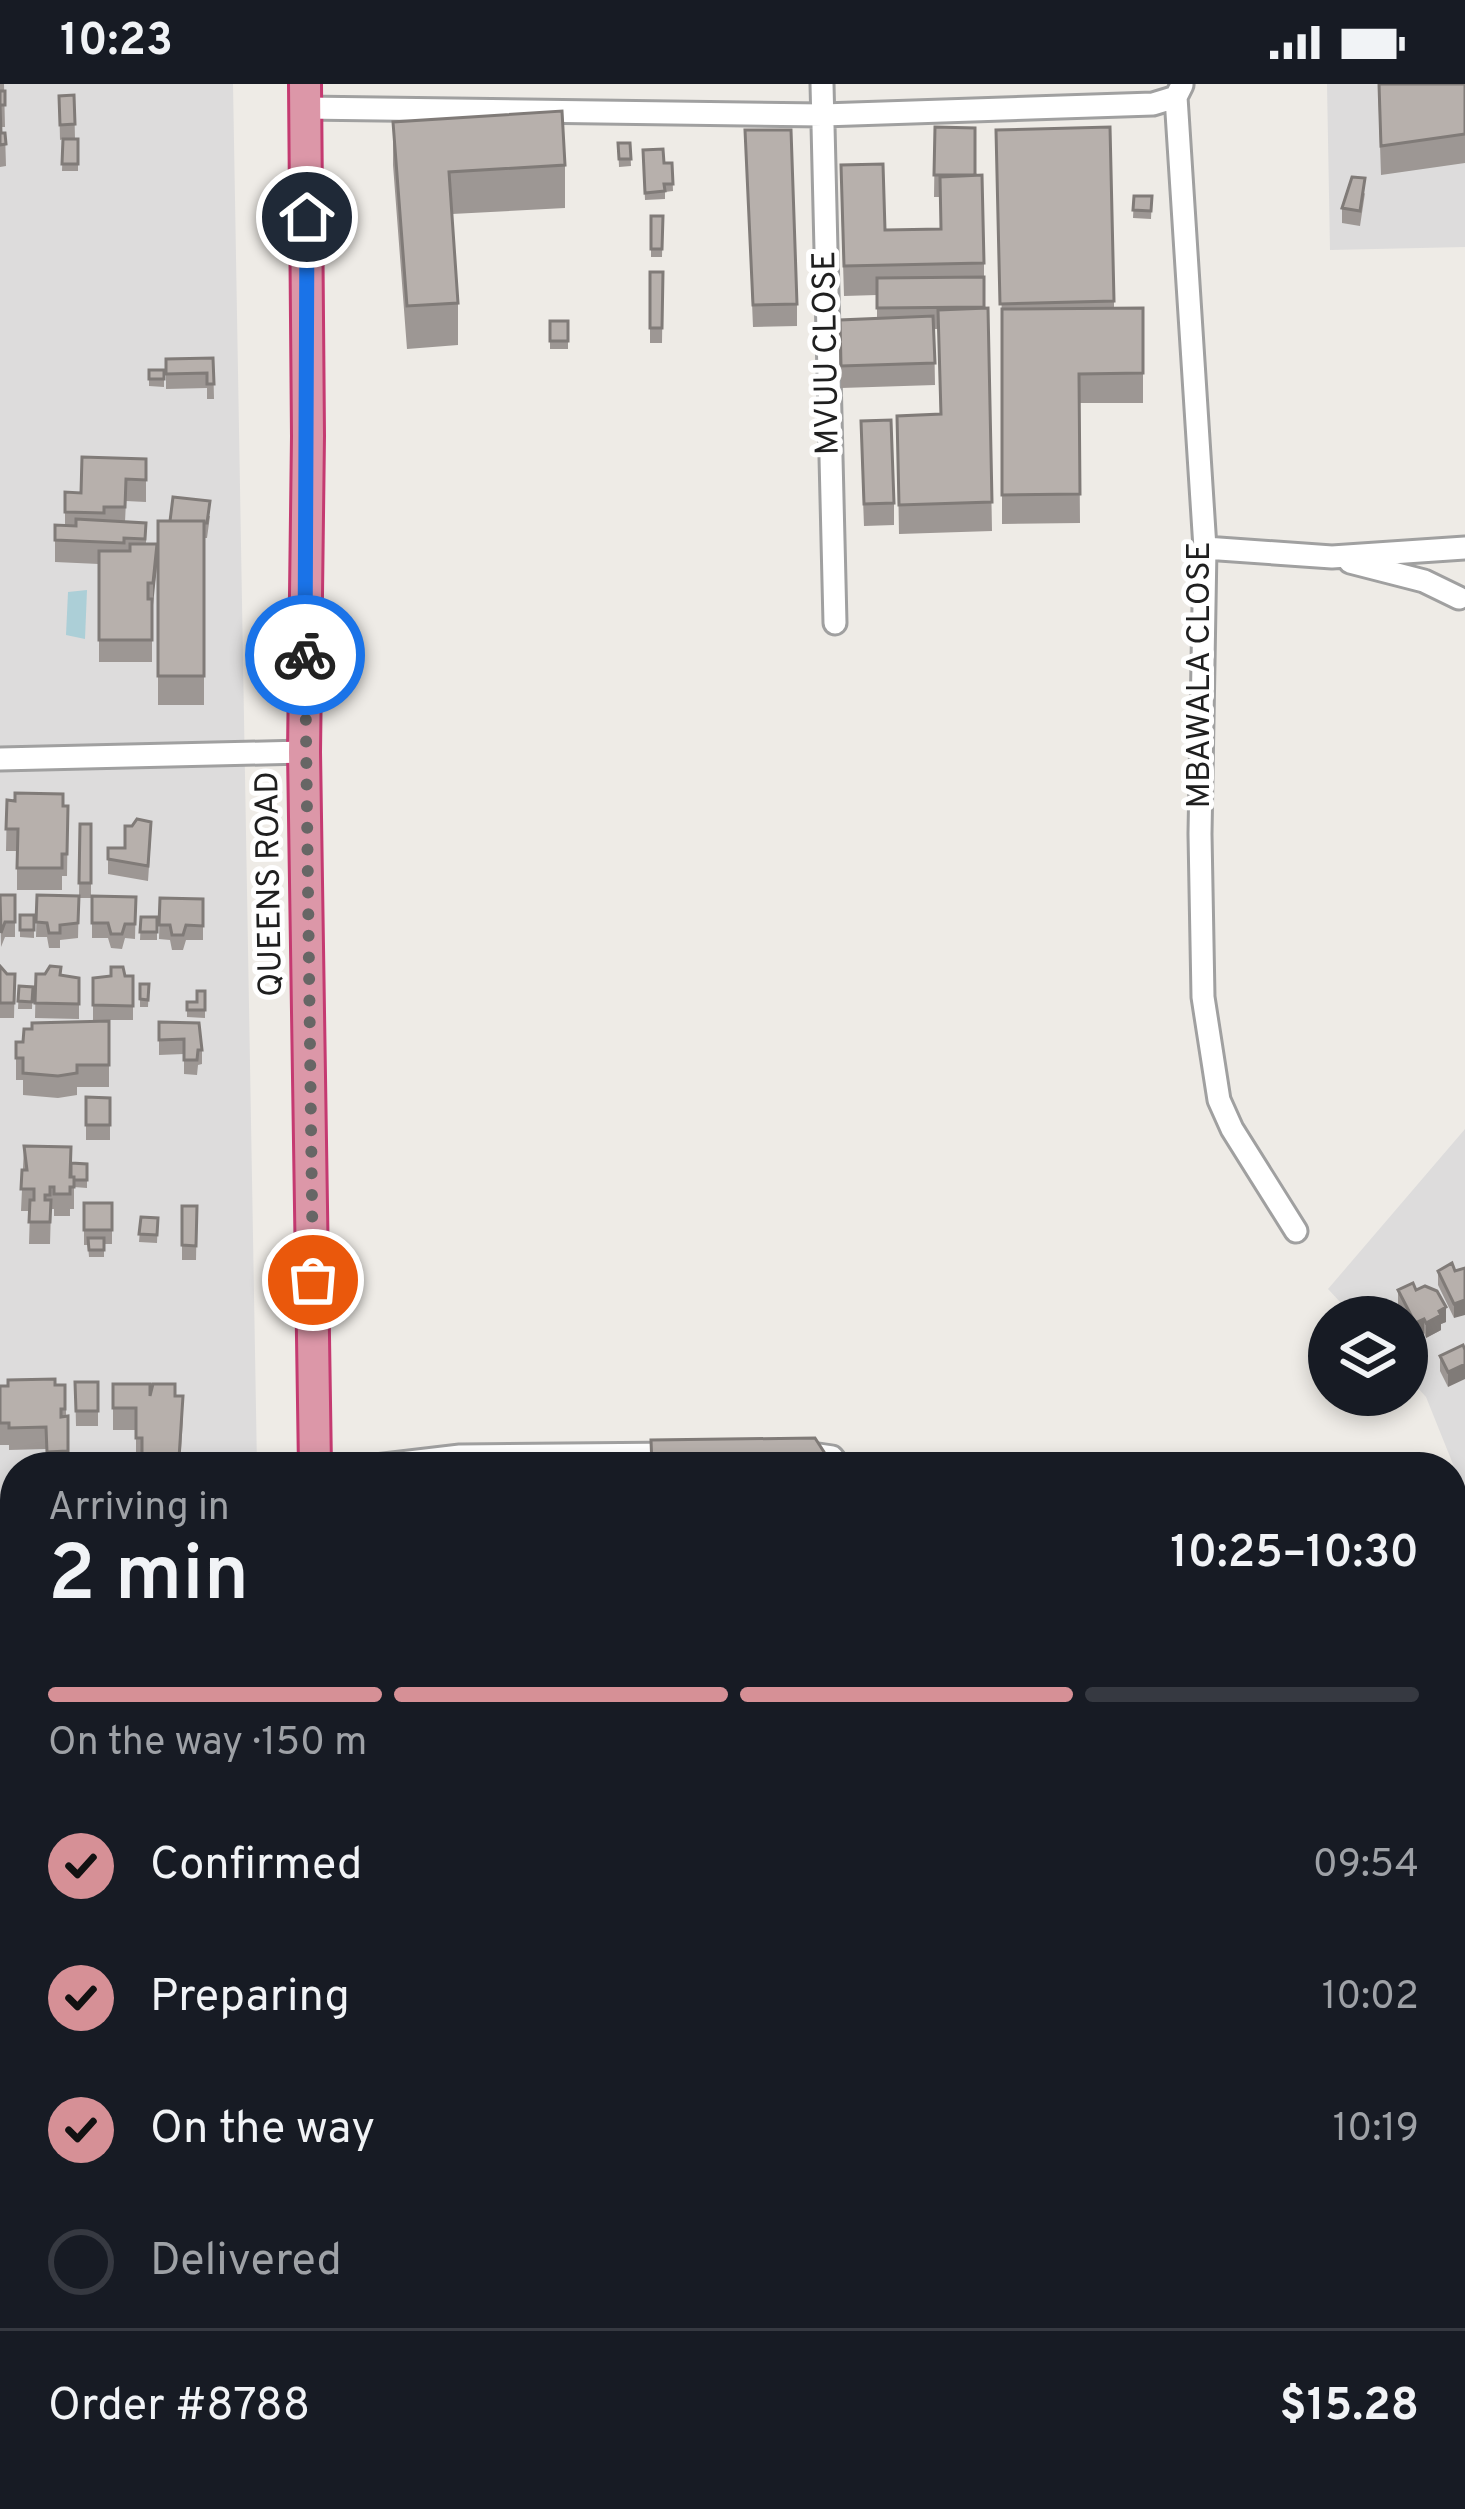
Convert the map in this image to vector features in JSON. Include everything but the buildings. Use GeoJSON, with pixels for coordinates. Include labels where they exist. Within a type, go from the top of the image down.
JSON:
{"type":"FeatureCollection","features":[{"type":"Feature","properties":{"kind":"highway","name":"QUEENS ROAD"},"geometry":{"type":"LineString","coordinates":[[305,96],[304,752],[315,1452]]}},
{"type":"Feature","properties":{"kind":"street","name":"MVUU CLOSE"},"geometry":{"type":"LineString","coordinates":[[821,84],[835,622]]}},
{"type":"Feature","properties":{"kind":"street"},"geometry":{"type":"LineString","coordinates":[[305,96],[823,115],[1153,104],[1179,90]]}},
{"type":"Feature","properties":{"kind":"street","name":"MBAWALA CLOSE"},"geometry":{"type":"LineString","coordinates":[[1179,90],[1204,548],[1203,997],[1219,1100],[1296,1231]]}},
{"type":"Feature","properties":{"kind":"street"},"geometry":{"type":"LineString","coordinates":[[1204,548],[1332,557],[1465,548]]}},
{"type":"Feature","properties":{"kind":"street"},"geometry":{"type":"LineString","coordinates":[[1440,550],[1462,602]]}},
{"type":"Feature","properties":{"kind":"street"},"geometry":{"type":"LineString","coordinates":[[1332,557],[1424,581],[1462,602]]}},
{"type":"Feature","properties":{"kind":"street"},"geometry":{"type":"LineString","coordinates":[[0,759],[304,752]]}},
{"type":"Feature","properties":{"kind":"shaded area"},"geometry":{"type":"Polygon","coordinates":[[[0,84],[233,84],[257,1452],[0,1452],[0,84]]]}},
{"type":"Feature","properties":{"kind":"shaded area"},"geometry":{"type":"Polygon","coordinates":[[[1327,84],[1465,84],[1465,247],[1330,250],[1327,84]]]}},
{"type":"Feature","properties":{"kind":"shaded area"},"geometry":{"type":"Polygon","coordinates":[[[1465,1129],[1465,1452],[1448,1452],[1428,1402],[1428,1296],[1334,1296],[1328,1289],[1465,1129]]]}},
{"type":"Feature","properties":{"kind":"water"},"geometry":{"type":"Polygon","coordinates":[[[87,590],[85,639],[66,635],[68,592],[87,590]]]}},
{"type":"Feature","properties":{"kind":"way so far"},"geometry":{"type":"LineString","coordinates":[[305,655],[313,1280]]}},
{"type":"Feature","properties":{"kind":"route"},"geometry":{"type":"LineString","coordinates":[[305,655],[307,217]]}}]}
